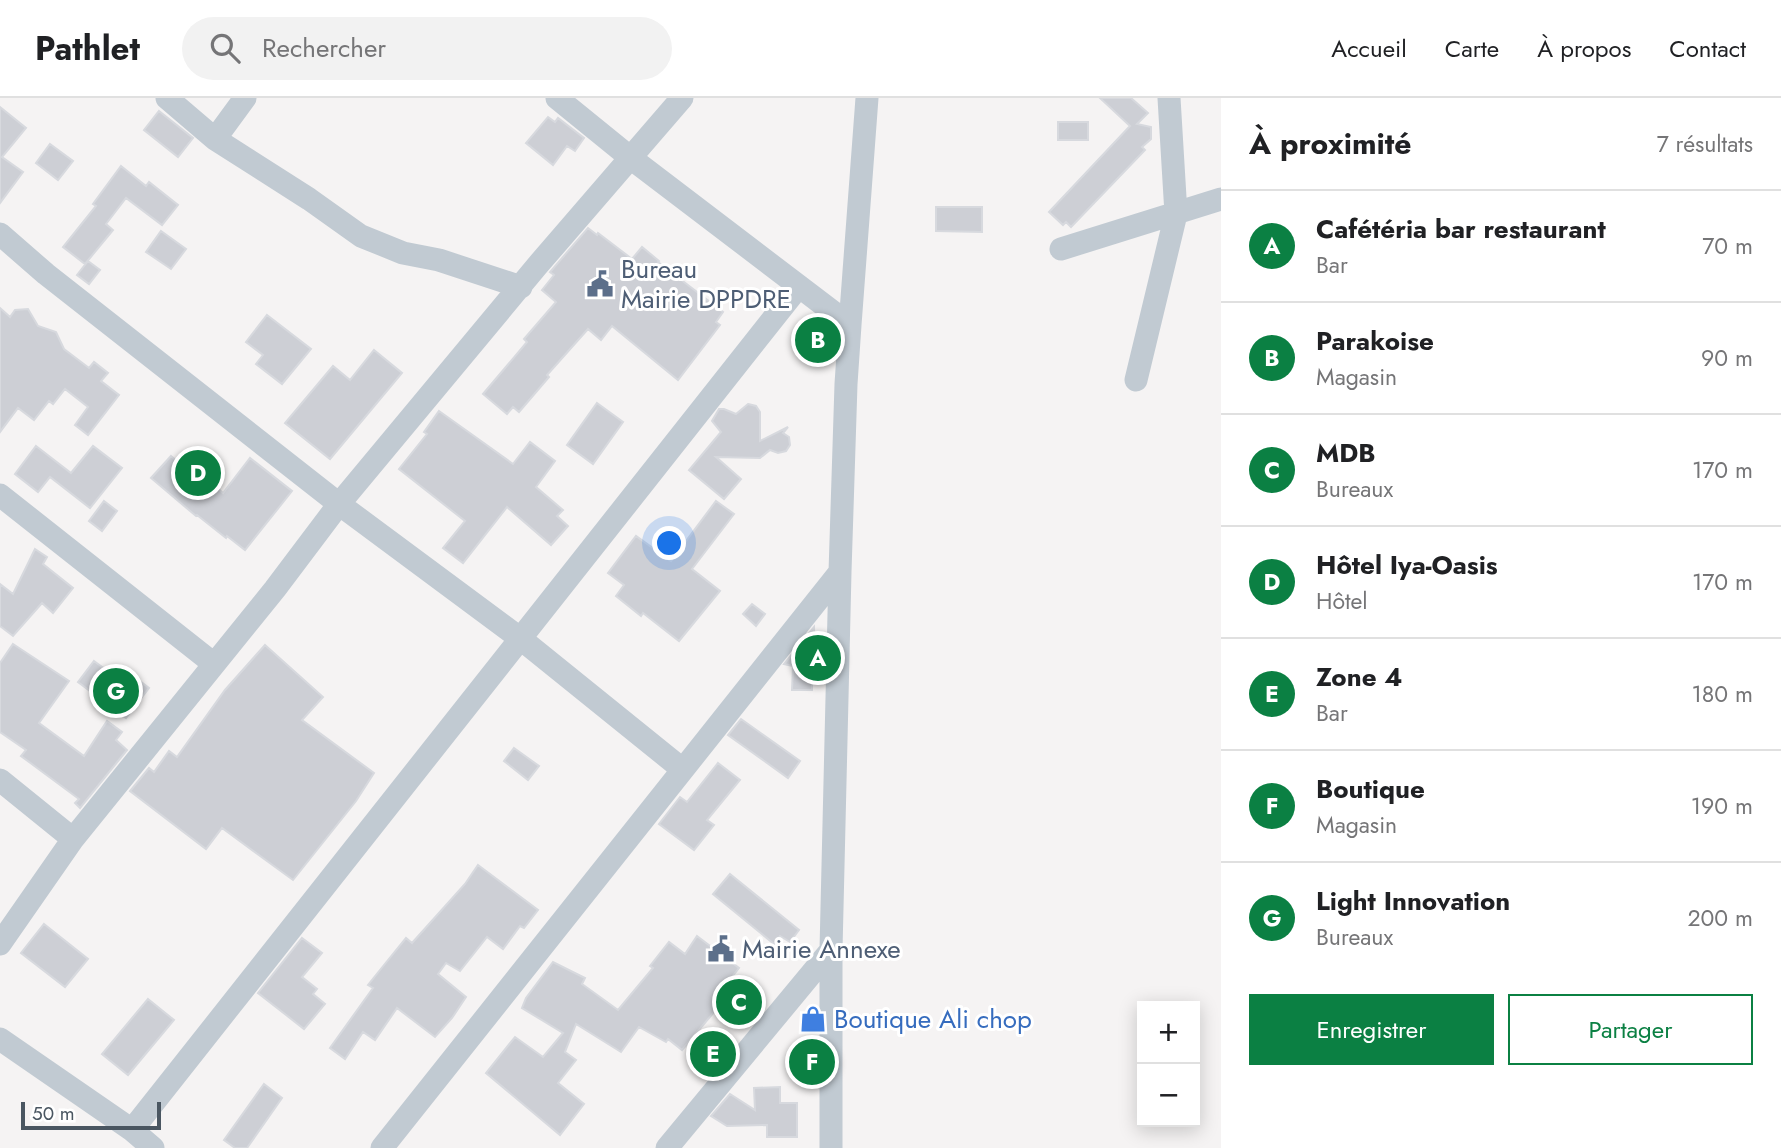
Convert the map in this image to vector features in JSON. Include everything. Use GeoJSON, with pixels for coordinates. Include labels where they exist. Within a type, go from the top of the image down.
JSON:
{"type":"FeatureCollection","features":[{"type":"Feature","properties":{"kind":"street"},"geometry":{"type":"LineString","coordinates":[[167,98],[215,139],[361,236],[403,253],[439,260],[521,287]]}},
{"type":"Feature","properties":{"kind":"street"},"geometry":{"type":"LineString","coordinates":[[215,139],[245,98]]}},
{"type":"Feature","properties":{"kind":"street"},"geometry":{"type":"LineString","coordinates":[[556,98],[850,325]]}},
{"type":"Feature","properties":{"kind":"street"},"geometry":{"type":"LineString","coordinates":[[0,944],[73,839],[339,504],[682,98]]}},
{"type":"Feature","properties":{"kind":"street"},"geometry":{"type":"LineString","coordinates":[[831,1148],[831,950],[846,384],[858,251],[867,98]]}},
{"type":"Feature","properties":{"kind":"street"},"geometry":{"type":"LineString","coordinates":[[1136,380],[1176,214],[1170,98]]}},
{"type":"Feature","properties":{"kind":"street"},"geometry":{"type":"LineString","coordinates":[[1062,248],[1221,199]]}},
{"type":"Feature","properties":{"kind":"street"},"geometry":{"type":"LineString","coordinates":[[0,234],[46,274],[339,504],[520,639],[682,769]]}},
{"type":"Feature","properties":{"kind":"street"},"geometry":{"type":"LineString","coordinates":[[132,1130],[799,286]]}},
{"type":"Feature","properties":{"kind":"street"},"geometry":{"type":"LineString","coordinates":[[0,495],[214,664]]}},
{"type":"Feature","properties":{"kind":"street"},"geometry":{"type":"LineString","coordinates":[[382,1148],[840,572]]}},
{"type":"Feature","properties":{"kind":"street"},"geometry":{"type":"LineString","coordinates":[[0,779],[73,839]]}},
{"type":"Feature","properties":{"kind":"street"},"geometry":{"type":"LineString","coordinates":[[667,1148],[831,950]]}},
{"type":"Feature","properties":{"kind":"street"},"geometry":{"type":"LineString","coordinates":[[0,1038],[132,1130],[153,1148]]}},
{"type":"Feature","properties":{"kind":"building"},"geometry":{"type":"Polygon","coordinates":[[[1100,98],[1131,98],[1148,113],[1137,124],[1151,127],[1151,139],[1142,147],[1145,150],[1071,227],[1066,222],[1063,225],[1049,212],[1130,126],[1100,98]]]}},
{"type":"Feature","properties":{"kind":"building"},"geometry":{"type":"Polygon","coordinates":[[[0,107],[26,128],[2,157],[23,172],[0,203],[0,107]]]}},
{"type":"Feature","properties":{"kind":"building"},"geometry":{"type":"Polygon","coordinates":[[[159,111],[193,138],[178,157],[144,130],[159,111]]]}},
{"type":"Feature","properties":{"kind":"building"},"geometry":{"type":"Polygon","coordinates":[[[548,117],[555,122],[558,118],[584,138],[575,151],[567,146],[553,165],[526,143],[548,117]]]}},
{"type":"Feature","properties":{"kind":"building"},"geometry":{"type":"Polygon","coordinates":[[[1058,122],[1088,122],[1088,140],[1058,140],[1058,122]]]}},
{"type":"Feature","properties":{"kind":"building"},"geometry":{"type":"Polygon","coordinates":[[[50,144],[73,161],[58,180],[36,163],[50,144]]]}},
{"type":"Feature","properties":{"kind":"building"},"geometry":{"type":"Polygon","coordinates":[[[121,166],[146,186],[149,182],[178,205],[162,225],[126,198],[106,224],[113,230],[85,264],[63,247],[96,206],[93,204],[121,166]]]}},
{"type":"Feature","properties":{"kind":"building"},"geometry":{"type":"Polygon","coordinates":[[[936,207],[982,207],[982,232],[936,231],[936,207]]]}},
{"type":"Feature","properties":{"kind":"building"},"geometry":{"type":"Polygon","coordinates":[[[588,228],[632,259],[642,247],[723,312],[716,322],[720,325],[678,380],[612,326],[601,340],[588,329],[547,375],[549,377],[519,412],[513,407],[507,414],[483,394],[527,342],[524,339],[556,302],[542,290],[554,275],[550,272],[588,228]]]}},
{"type":"Feature","properties":{"kind":"building"},"geometry":{"type":"Polygon","coordinates":[[[161,231],[186,249],[171,269],[146,252],[161,231]]]}},
{"type":"Feature","properties":{"kind":"building"},"geometry":{"type":"Polygon","coordinates":[[[88,261],[100,270],[89,284],[77,275],[88,261]]]}},
{"type":"Feature","properties":{"kind":"building"},"geometry":{"type":"Polygon","coordinates":[[[0,308],[10,317],[15,310],[28,309],[38,326],[56,332],[64,349],[89,368],[94,362],[108,373],[101,381],[119,395],[88,435],[75,425],[88,407],[65,389],[53,404],[49,401],[34,420],[18,408],[0,432],[0,308]]]}},
{"type":"Feature","properties":{"kind":"building"},"geometry":{"type":"Polygon","coordinates":[[[267,315],[311,349],[282,384],[256,364],[263,355],[246,342],[267,315]]]}},
{"type":"Feature","properties":{"kind":"building"},"geometry":{"type":"Polygon","coordinates":[[[374,350],[402,373],[330,459],[285,423],[333,366],[350,380],[374,350]]]}},
{"type":"Feature","properties":{"kind":"building"},"geometry":{"type":"Polygon","coordinates":[[[597,403],[623,422],[593,464],[567,445],[597,403]]]}},
{"type":"Feature","properties":{"kind":"building"},"geometry":{"type":"Polygon","coordinates":[[[748,404],[756,406],[760,412],[760,441],[788,427],[783,433],[789,437],[790,445],[786,451],[778,453],[770,450],[760,458],[716,457],[741,479],[724,499],[689,470],[721,432],[712,421],[719,409],[736,414],[748,404]]]}},
{"type":"Feature","properties":{"kind":"building"},"geometry":{"type":"Polygon","coordinates":[[[439,411],[513,464],[530,442],[555,461],[536,487],[563,510],[557,516],[568,526],[551,545],[507,507],[463,563],[443,548],[465,521],[399,469],[427,434],[424,432],[439,411]]]}},
{"type":"Feature","properties":{"kind":"building"},"geometry":{"type":"Polygon","coordinates":[[[36,446],[71,473],[93,446],[122,468],[90,508],[50,477],[38,492],[15,474],[36,446]]]}},
{"type":"Feature","properties":{"kind":"building"},"geometry":{"type":"Polygon","coordinates":[[[171,456],[190,472],[194,467],[223,493],[250,458],[292,491],[245,550],[196,516],[151,478],[171,456]]]}},
{"type":"Feature","properties":{"kind":"building"},"geometry":{"type":"Polygon","coordinates":[[[104,501],[117,511],[102,531],[89,521],[104,501]]]}},
{"type":"Feature","properties":{"kind":"building"},"geometry":{"type":"Polygon","coordinates":[[[716,501],[734,514],[692,569],[720,591],[679,641],[616,596],[624,585],[608,573],[636,536],[671,561],[716,501]]]}},
{"type":"Feature","properties":{"kind":"building"},"geometry":{"type":"Polygon","coordinates":[[[35,549],[47,557],[43,564],[73,588],[53,613],[42,603],[13,636],[0,626],[0,584],[13,594],[35,549]]]}},
{"type":"Feature","properties":{"kind":"building"},"geometry":{"type":"Polygon","coordinates":[[[752,604],[765,614],[756,626],[743,614],[752,604]]]}},
{"type":"Feature","properties":{"kind":"building"},"geometry":{"type":"Polygon","coordinates":[[[814,627],[815,672],[812,672],[812,690],[792,690],[793,666],[784,664],[814,627]]]}},
{"type":"Feature","properties":{"kind":"building"},"geometry":{"type":"Polygon","coordinates":[[[13,644],[69,681],[39,723],[84,756],[107,721],[122,732],[116,740],[127,750],[80,808],[75,803],[79,799],[21,756],[26,750],[0,732],[0,663],[13,644]]]}},
{"type":"Feature","properties":{"kind":"building"},"geometry":{"type":"Polygon","coordinates":[[[265,645],[323,697],[302,720],[374,773],[356,801],[293,880],[222,828],[206,849],[130,791],[149,768],[154,772],[169,751],[177,757],[225,690],[265,645]]]}},
{"type":"Feature","properties":{"kind":"building"},"geometry":{"type":"Polygon","coordinates":[[[94,661],[113,675],[120,666],[149,688],[126,718],[78,682],[94,661]]]}},
{"type":"Feature","properties":{"kind":"building"},"geometry":{"type":"Polygon","coordinates":[[[741,719],[800,761],[788,778],[728,735],[741,719]]]}},
{"type":"Feature","properties":{"kind":"building"},"geometry":{"type":"Polygon","coordinates":[[[514,748],[539,766],[528,780],[504,761],[514,748]]]}},
{"type":"Feature","properties":{"kind":"building"},"geometry":{"type":"Polygon","coordinates":[[[718,763],[740,780],[707,820],[714,825],[694,850],[659,824],[680,797],[687,802],[718,763]]]}},
{"type":"Feature","properties":{"kind":"building"},"geometry":{"type":"Polygon","coordinates":[[[478,865],[538,910],[524,928],[520,926],[503,949],[487,937],[460,971],[446,963],[438,974],[466,997],[452,1018],[435,1037],[397,1008],[375,1040],[363,1032],[345,1059],[330,1048],[373,988],[368,985],[384,965],[406,938],[412,943],[465,884],[478,865]]]}},
{"type":"Feature","properties":{"kind":"building"},"geometry":{"type":"Polygon","coordinates":[[[730,874],[799,930],[790,942],[780,936],[774,944],[713,894],[730,874]]]}},
{"type":"Feature","properties":{"kind":"building"},"geometry":{"type":"Polygon","coordinates":[[[44,924],[88,959],[65,987],[21,953],[44,924]]]}},
{"type":"Feature","properties":{"kind":"building"},"geometry":{"type":"Polygon","coordinates":[[[697,936],[739,968],[714,1000],[720,1005],[682,1050],[668,1039],[666,1042],[639,1027],[621,1052],[576,1024],[565,1052],[576,1060],[558,1083],[584,1104],[560,1135],[486,1073],[515,1037],[543,1057],[563,1033],[522,1008],[526,998],[553,962],[585,978],[582,984],[618,1010],[653,968],[650,966],[669,942],[685,954],[697,936]]]}},
{"type":"Feature","properties":{"kind":"building"},"geometry":{"type":"Polygon","coordinates":[[[302,938],[322,953],[302,977],[317,989],[313,994],[325,1004],[304,1029],[258,993],[302,938]]]}},
{"type":"Feature","properties":{"kind":"building"},"geometry":{"type":"Polygon","coordinates":[[[148,999],[174,1020],[128,1075],[102,1054],[148,999]]]}},
{"type":"Feature","properties":{"kind":"building"},"geometry":{"type":"Polygon","coordinates":[[[264,1084],[282,1098],[247,1148],[235,1148],[224,1140],[264,1084]]]}},
{"type":"Feature","properties":{"kind":"building"},"geometry":{"type":"Polygon","coordinates":[[[780,1087],[780,1103],[797,1103],[797,1137],[767,1137],[767,1125],[727,1126],[711,1116],[730,1094],[755,1110],[754,1088],[780,1087]]]}},
{"type":"Feature","properties":{"kind":"place","name":"Bureau Mairie DPPDRE"},"geometry":{"type":"Point","coordinates":[600,284]}},
{"type":"Feature","properties":{"kind":"place","name":"Parakoise"},"geometry":{"type":"Point","coordinates":[818,340]}},
{"type":"Feature","properties":{"kind":"place","name":"Hôtel Iya-Oasis"},"geometry":{"type":"Point","coordinates":[198,473]}},
{"type":"Feature","properties":{"kind":"place","name":"Cafétéria bar restaurant"},"geometry":{"type":"Point","coordinates":[818,658]}},
{"type":"Feature","properties":{"kind":"place","name":"Light Innovation"},"geometry":{"type":"Point","coordinates":[116,691]}},
{"type":"Feature","properties":{"kind":"place","name":"Mairie Annexe"},"geometry":{"type":"Point","coordinates":[721,949]}},
{"type":"Feature","properties":{"kind":"place","name":"MDB"},"geometry":{"type":"Point","coordinates":[739,1002]}},
{"type":"Feature","properties":{"kind":"place","name":"Boutique Ali chop"},"geometry":{"type":"Point","coordinates":[813,1019]}},
{"type":"Feature","properties":{"kind":"place","name":"Zone 4"},"geometry":{"type":"Point","coordinates":[713,1054]}},
{"type":"Feature","properties":{"kind":"place","name":"Boutique"},"geometry":{"type":"Point","coordinates":[812,1062]}}]}
